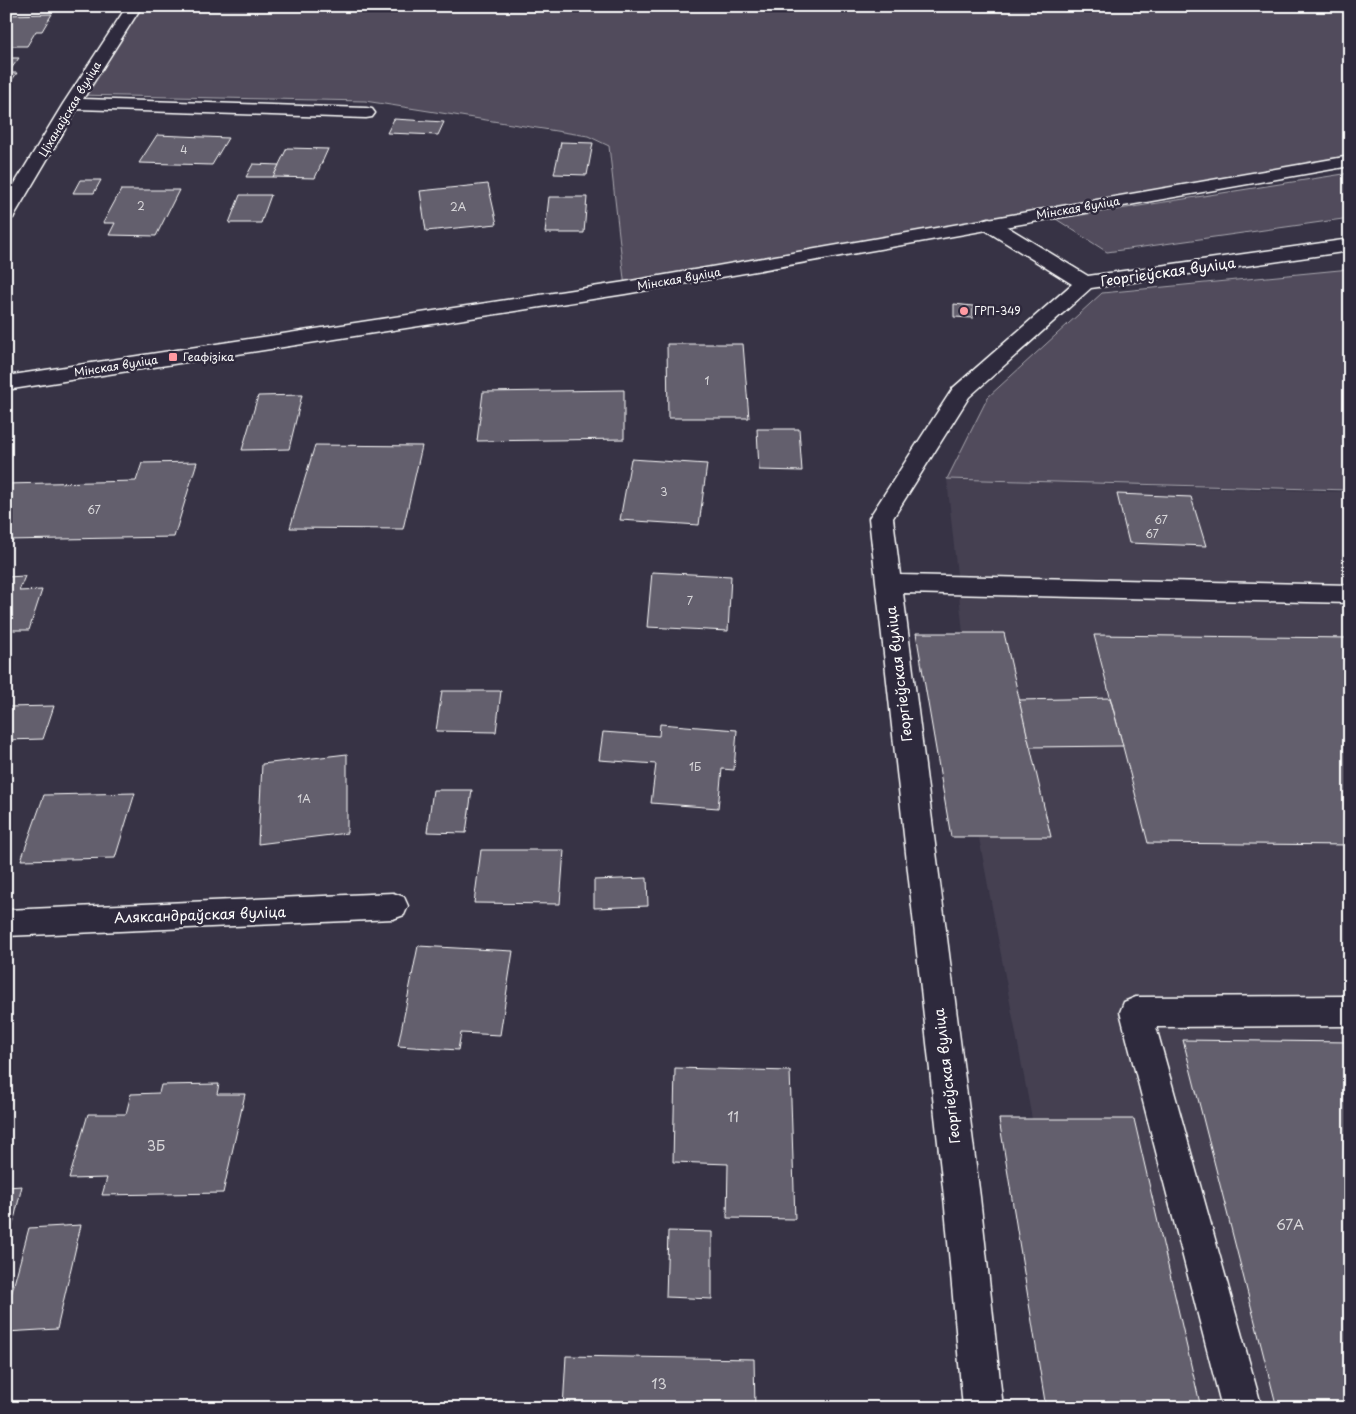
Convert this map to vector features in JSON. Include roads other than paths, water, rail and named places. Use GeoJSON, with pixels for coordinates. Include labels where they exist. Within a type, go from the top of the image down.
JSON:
{"type":"FeatureCollection","features":[{"type":"Feature","properties":{"kind":"street","name":"Ціханаўская вуліца"},"geometry":{"type":"LineString","coordinates":[[6,214],[72,104],[135,6]]}},
{"type":"Feature","properties":{"kind":"street"},"geometry":{"type":"LineString","coordinates":[[72,104],[366,113]]}},
{"type":"Feature","properties":{"kind":"street","name":"Мінская вуліца"},"geometry":{"type":"LineString","coordinates":[[6,383],[625,288],[1350,161]]}},
{"type":"Feature","properties":{"kind":"street"},"geometry":{"type":"LineString","coordinates":[[989,224],[1085,284]]}},
{"type":"Feature","properties":{"kind":"street","name":"Георгіеўская вуліца"},"geometry":{"type":"LineString","coordinates":[[983,1408],[960,1188],[881,518],[962,393],[1085,284],[1350,246]]}},
{"type":"Feature","properties":{"kind":"street"},"geometry":{"type":"LineString","coordinates":[[888,584],[1350,594]]}},
{"type":"Feature","properties":{"kind":"street","name":"Аляксандраўская вуліца"},"geometry":{"type":"LineString","coordinates":[[6,923],[393,906]]}},
{"type":"Feature","properties":{"kind":"street"},"geometry":{"type":"LineString","coordinates":[[1242,1408],[1136,1012],[1350,1011]]}},
{"type":"Feature","properties":{"kind":"place","name":"ГРП-349"},"geometry":{"type":"Point","coordinates":[964,311]}},
{"type":"Feature","properties":{"kind":"place","name":"Геафізіка"},"geometry":{"type":"Point","coordinates":[173,357]}}]}
